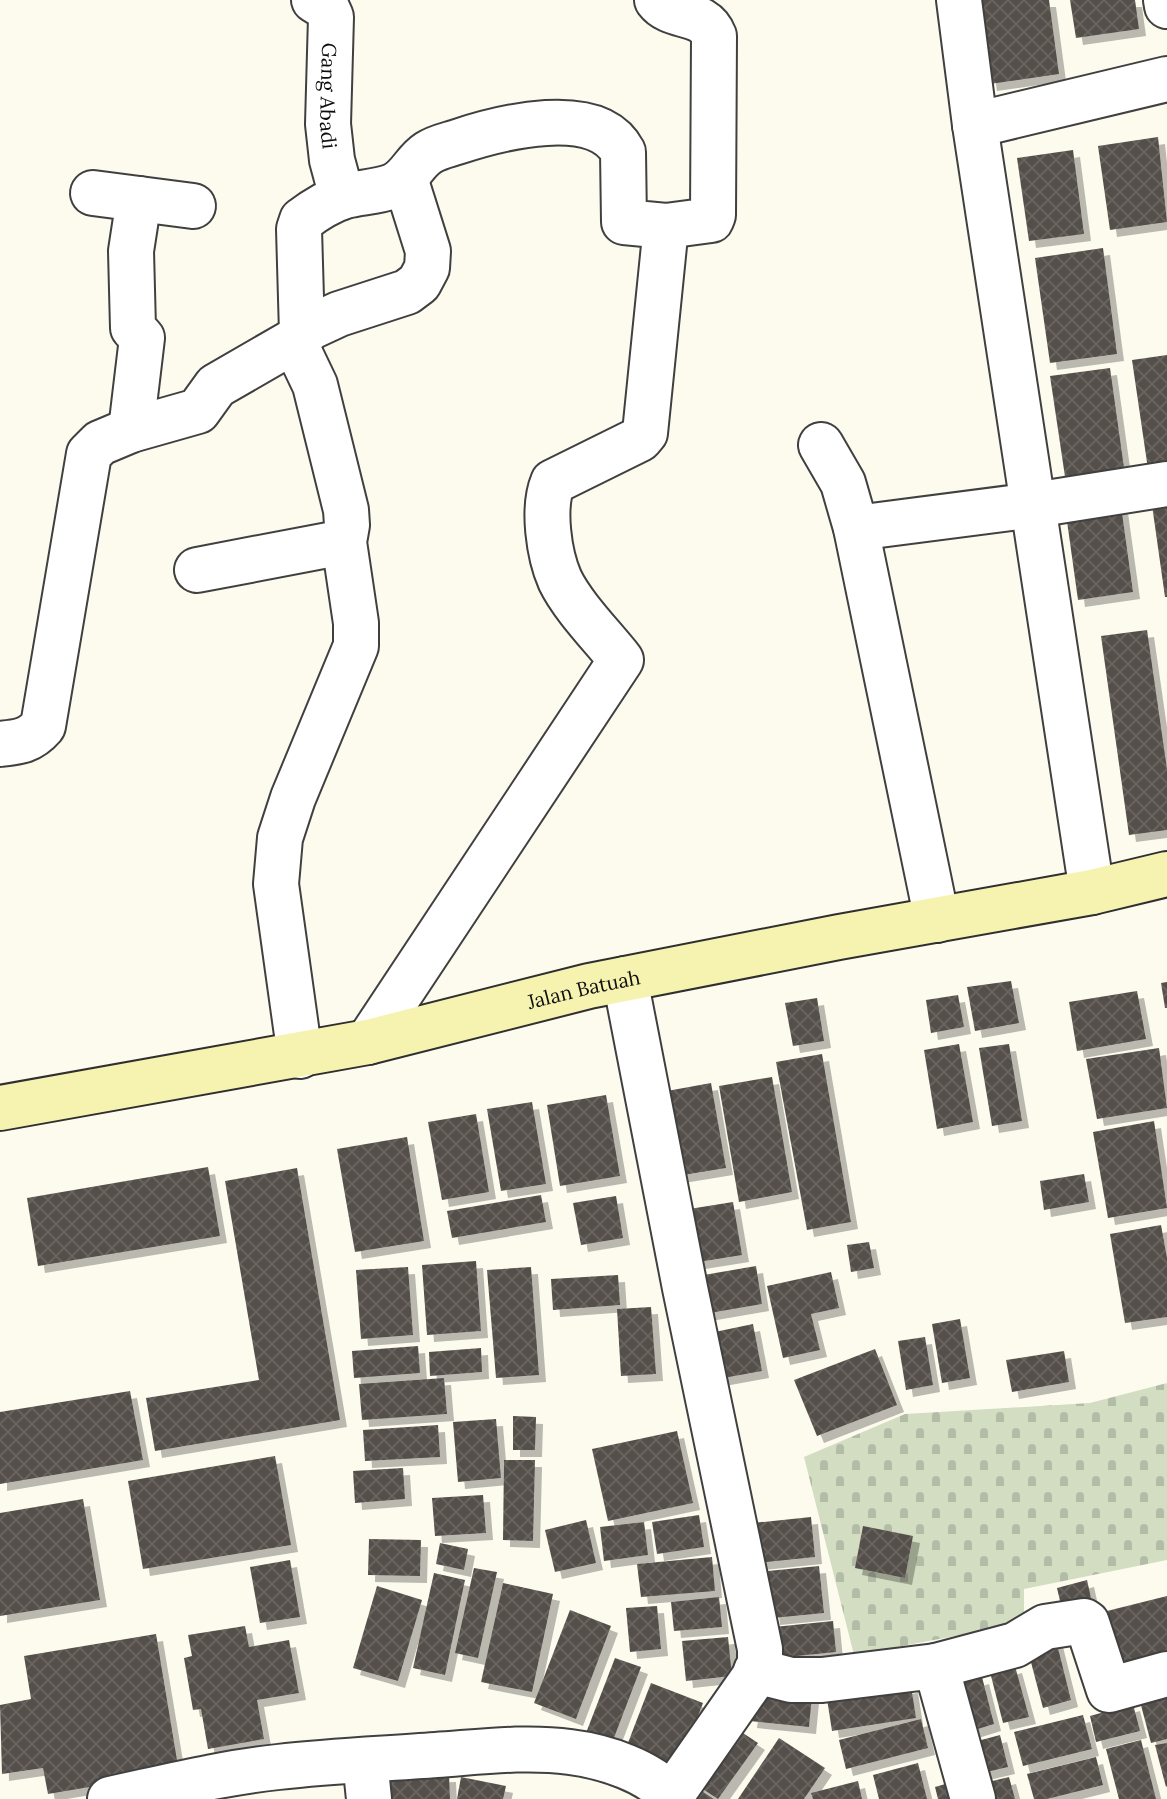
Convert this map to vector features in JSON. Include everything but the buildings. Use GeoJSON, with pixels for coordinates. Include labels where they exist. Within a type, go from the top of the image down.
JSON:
{"type":"FeatureCollection","features":[{"type":"Feature","properties":{"kind":"street","name":"Gang Abadi"},"geometry":{"type":"LineString","coordinates":[[314,0],[327,8],[331,17],[328,124],[332,160],[342,197]]}},
{"type":"Feature","properties":{"kind":"street"},"geometry":{"type":"LineString","coordinates":[[300,1056],[276,875],[280,838],[293,798],[356,646],[356,623],[344,542],[346,510],[315,385],[298,337],[299,229],[302,220],[342,197],[392,186],[405,178],[430,151],[529,124],[586,126],[605,132],[623,152],[624,222],[666,226],[711,220],[714,36],[710,26],[700,18],[667,9],[657,0]]}},
{"type":"Feature","properties":{"kind":"street"},"geometry":{"type":"LineString","coordinates":[[959,0],[975,125],[1092,892]]}},
{"type":"Feature","properties":{"kind":"street"},"geometry":{"type":"LineString","coordinates":[[1166,0],[1167,6]]}},
{"type":"Feature","properties":{"kind":"street"},"geometry":{"type":"LineString","coordinates":[[975,125],[1167,79]]}},
{"type":"Feature","properties":{"kind":"street"},"geometry":{"type":"LineString","coordinates":[[0,744],[21,742],[34,736],[43,726],[89,454],[100,443],[131,430],[198,411],[216,386],[298,337],[339,314],[407,292],[419,283],[427,268],[428,251],[405,178]]}},
{"type":"Feature","properties":{"kind":"street"},"geometry":{"type":"LineString","coordinates":[[93,193],[193,206]]}},
{"type":"Feature","properties":{"kind":"street"},"geometry":{"type":"LineString","coordinates":[[131,430],[142,338],[133,328],[131,251],[139,199]]}},
{"type":"Feature","properties":{"kind":"street"},"geometry":{"type":"LineString","coordinates":[[368,1042],[630,643],[560,580],[548,530],[548,495],[553,482],[640,439],[645,433],[666,226]]}},
{"type":"Feature","properties":{"kind":"street"},"geometry":{"type":"LineString","coordinates":[[821,445],[843,483],[856,528],[937,920]]}},
{"type":"Feature","properties":{"kind":"street"},"geometry":{"type":"LineString","coordinates":[[856,528],[1167,484]]}},
{"type":"Feature","properties":{"kind":"street"},"geometry":{"type":"LineString","coordinates":[[197,570],[344,542]]}},
{"type":"Feature","properties":{"kind":"street","name":"Jalan Batuah"},"geometry":{"type":"LineString","coordinates":[[0,1108],[300,1056],[625,979],[1092,892],[1167,874]]}},
{"type":"Feature","properties":{"kind":"street"},"geometry":{"type":"LineString","coordinates":[[110,1799],[262,1769],[367,1779],[524,1750],[571,1752],[631,1770],[660,1785],[672,1798],[754,1677],[760,1664],[760,1649],[625,979]]}},
{"type":"Feature","properties":{"kind":"street"},"geometry":{"type":"LineString","coordinates":[[756,1671],[791,1680],[822,1680],[936,1666],[1015,1645],[1045,1627],[1084,1621],[1109,1690],[1167,1674]]}},
{"type":"Feature","properties":{"kind":"street"},"geometry":{"type":"LineString","coordinates":[[936,1666],[973,1799]]}},
{"type":"Feature","properties":{"kind":"green space"},"geometry":{"type":"Polygon","coordinates":[[[1167,1383],[1167,1560],[1024,1589],[1024,1623],[854,1655],[804,1457],[905,1414],[1090,1403],[1167,1383]]]}}]}
